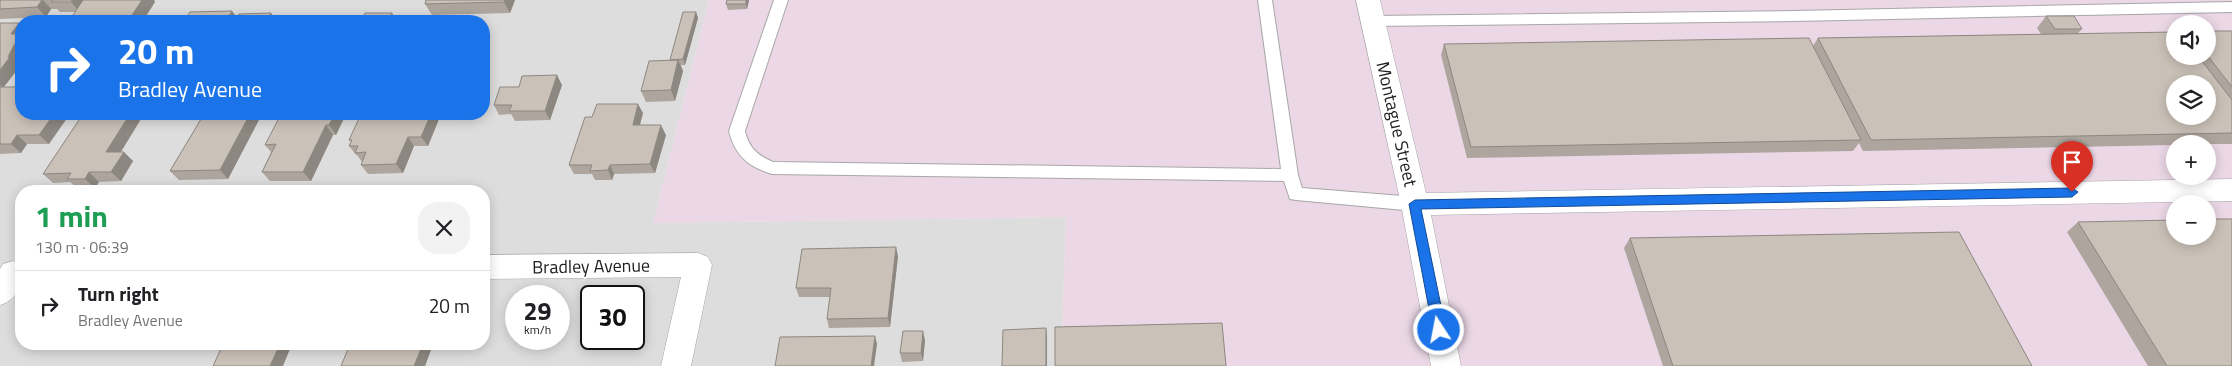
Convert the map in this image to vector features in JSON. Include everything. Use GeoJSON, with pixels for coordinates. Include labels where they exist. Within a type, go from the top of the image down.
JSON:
{"type":"FeatureCollection","features":[{"type":"Feature","properties":{"kind":"street","name":"Montague Street"},"geometry":{"type":"LineString","coordinates":[[1371,10],[1415,204],[1446,366]]}},
{"type":"Feature","properties":{"kind":"street"},"geometry":{"type":"LineString","coordinates":[[1415,204],[2232,190]]}},
{"type":"Feature","properties":{"kind":"street","name":"Bradley Avenue"},"geometry":{"type":"LineString","coordinates":[[490,267],[698,265],[676,366]]}},
{"type":"Feature","properties":{"kind":"lane"},"geometry":{"type":"LineString","coordinates":[[781,0],[737,131],[739,142],[755,163],[772,168],[1290,175]]}},
{"type":"Feature","properties":{"kind":"lane"},"geometry":{"type":"LineString","coordinates":[[1265,0],[1290,175],[1296,194],[1415,204]]}},
{"type":"Feature","properties":{"kind":"lane"},"geometry":{"type":"LineString","coordinates":[[1371,10],[1794,16],[2232,7]]}},
{"type":"Feature","properties":{"kind":"shaded area"},"geometry":{"type":"Polygon","coordinates":[[[0,0],[709,0],[653,223],[1066,217],[1061,366],[0,366],[0,0]]]}},
{"type":"Feature","properties":{"kind":"shaded area"},"geometry":{"type":"Polygon","coordinates":[[[709,0],[2232,0],[2232,366],[1061,366],[1066,217],[653,223],[709,0]]]}},
{"type":"Feature","properties":{"kind":"building"},"geometry":{"type":"Polygon","coordinates":[[[0,0],[42,0],[37,7],[0,9],[0,0]]]}},
{"type":"Feature","properties":{"kind":"building"},"geometry":{"type":"Polygon","coordinates":[[[53,0],[72,0],[71,2],[51,2],[53,0]]]}},
{"type":"Feature","properties":{"kind":"building"},"geometry":{"type":"Polygon","coordinates":[[[83,0],[142,0],[132,15],[73,15],[83,0]]]}},
{"type":"Feature","properties":{"kind":"building"},"geometry":{"type":"Polygon","coordinates":[[[426,0],[505,0],[504,2],[425,4],[426,0]]]}},
{"type":"Feature","properties":{"kind":"building"},"geometry":{"type":"Polygon","coordinates":[[[727,0],[746,0],[746,4],[726,4],[727,0]]]}},
{"type":"Feature","properties":{"kind":"building"},"geometry":{"type":"Polygon","coordinates":[[[232,11],[230,15],[188,15],[190,12],[232,11]]]}},
{"type":"Feature","properties":{"kind":"building"},"geometry":{"type":"Polygon","coordinates":[[[683,12],[696,12],[683,59],[670,60],[683,12]]]}},
{"type":"Feature","properties":{"kind":"building"},"geometry":{"type":"Polygon","coordinates":[[[271,13],[270,15],[239,14],[271,13]]]}},
{"type":"Feature","properties":{"kind":"building"},"geometry":{"type":"Polygon","coordinates":[[[365,13],[392,13],[391,15],[364,15],[365,13]]]}},
{"type":"Feature","properties":{"kind":"building"},"geometry":{"type":"Polygon","coordinates":[[[2046,16],[2074,16],[2082,29],[2055,29],[2046,16]]]}},
{"type":"Feature","properties":{"kind":"building"},"geometry":{"type":"Polygon","coordinates":[[[0,23],[15,23],[15,28],[11,34],[15,34],[15,44],[8,57],[10,57],[0,70],[0,23]]]}},
{"type":"Feature","properties":{"kind":"building"},"geometry":{"type":"Polygon","coordinates":[[[2216,31],[2232,31],[2232,87],[2215,65],[2216,31]]]}},
{"type":"Feature","properties":{"kind":"building"},"geometry":{"type":"Polygon","coordinates":[[[2166,32],[2166,65],[2205,65],[2213,75],[2166,75],[2166,125],[2216,125],[2216,79],[2232,100],[2232,133],[1871,140],[1818,38],[2166,32]]]}},
{"type":"Feature","properties":{"kind":"building"},"geometry":{"type":"Polygon","coordinates":[[[1809,38],[1861,140],[1471,147],[1444,44],[1809,38]]]}},
{"type":"Feature","properties":{"kind":"building"},"geometry":{"type":"Polygon","coordinates":[[[678,60],[671,90],[641,91],[649,61],[678,60]]]}},
{"type":"Feature","properties":{"kind":"building"},"geometry":{"type":"Polygon","coordinates":[[[557,75],[545,111],[509,111],[512,105],[494,105],[500,87],[519,87],[522,76],[557,75]]]}},
{"type":"Feature","properties":{"kind":"building"},"geometry":{"type":"Polygon","coordinates":[[[0,87],[15,87],[15,120],[50,120],[39,135],[17,135],[11,144],[0,144],[0,87]]]}},
{"type":"Feature","properties":{"kind":"building"},"geometry":{"type":"Polygon","coordinates":[[[597,104],[638,104],[633,125],[661,125],[650,164],[610,165],[608,170],[590,171],[592,165],[569,165],[585,117],[592,117],[597,104]]]}},
{"type":"Feature","properties":{"kind":"building"},"geometry":{"type":"Polygon","coordinates":[[[79,120],[126,120],[106,152],[124,152],[111,172],[89,172],[85,179],[67,179],[71,173],[43,174],[79,120]]]}},
{"type":"Feature","properties":{"kind":"building"},"geometry":{"type":"Polygon","coordinates":[[[200,120],[247,120],[220,170],[170,171],[200,120]]]}},
{"type":"Feature","properties":{"kind":"building"},"geometry":{"type":"Polygon","coordinates":[[[278,120],[332,120],[329,125],[326,125],[303,172],[262,172],[276,144],[265,145],[278,120]]]}},
{"type":"Feature","properties":{"kind":"building"},"geometry":{"type":"Polygon","coordinates":[[[358,120],[428,120],[421,137],[408,137],[396,164],[361,165],[366,152],[355,153],[358,146],[349,146],[352,140],[349,140],[358,120]]]}},
{"type":"Feature","properties":{"kind":"building"},"geometry":{"type":"Polygon","coordinates":[[[2216,219],[2232,219],[2232,366],[2167,366],[2078,222],[2166,220],[2166,245],[2216,245],[2216,219]]]}},
{"type":"Feature","properties":{"kind":"building"},"geometry":{"type":"Polygon","coordinates":[[[1959,232],[2032,366],[1673,366],[1630,238],[1959,232]]]}},
{"type":"Feature","properties":{"kind":"building"},"geometry":{"type":"Polygon","coordinates":[[[896,247],[888,318],[827,319],[831,288],[796,288],[802,249],[896,247]]]}},
{"type":"Feature","properties":{"kind":"building"},"geometry":{"type":"Polygon","coordinates":[[[1222,323],[1226,366],[1055,366],[1055,327],[1222,323]]]}},
{"type":"Feature","properties":{"kind":"building"},"geometry":{"type":"Polygon","coordinates":[[[1046,328],[1046,366],[1002,366],[1003,330],[1046,328]]]}},
{"type":"Feature","properties":{"kind":"building"},"geometry":{"type":"Polygon","coordinates":[[[903,331],[923,331],[921,353],[900,353],[903,331]]]}},
{"type":"Feature","properties":{"kind":"building"},"geometry":{"type":"Polygon","coordinates":[[[875,336],[871,366],[775,366],[780,337],[875,336]]]}},
{"type":"Feature","properties":{"kind":"building"},"geometry":{"type":"Polygon","coordinates":[[[220,350],[277,350],[270,366],[213,366],[220,350]]]}},
{"type":"Feature","properties":{"kind":"building"},"geometry":{"type":"Polygon","coordinates":[[[348,350],[421,350],[414,366],[341,366],[348,350]]]}},
{"type":"Feature","properties":{"kind":"route"},"geometry":{"type":"LineString","coordinates":[[1439,330],[1415,204],[2072,192]]}}]}
